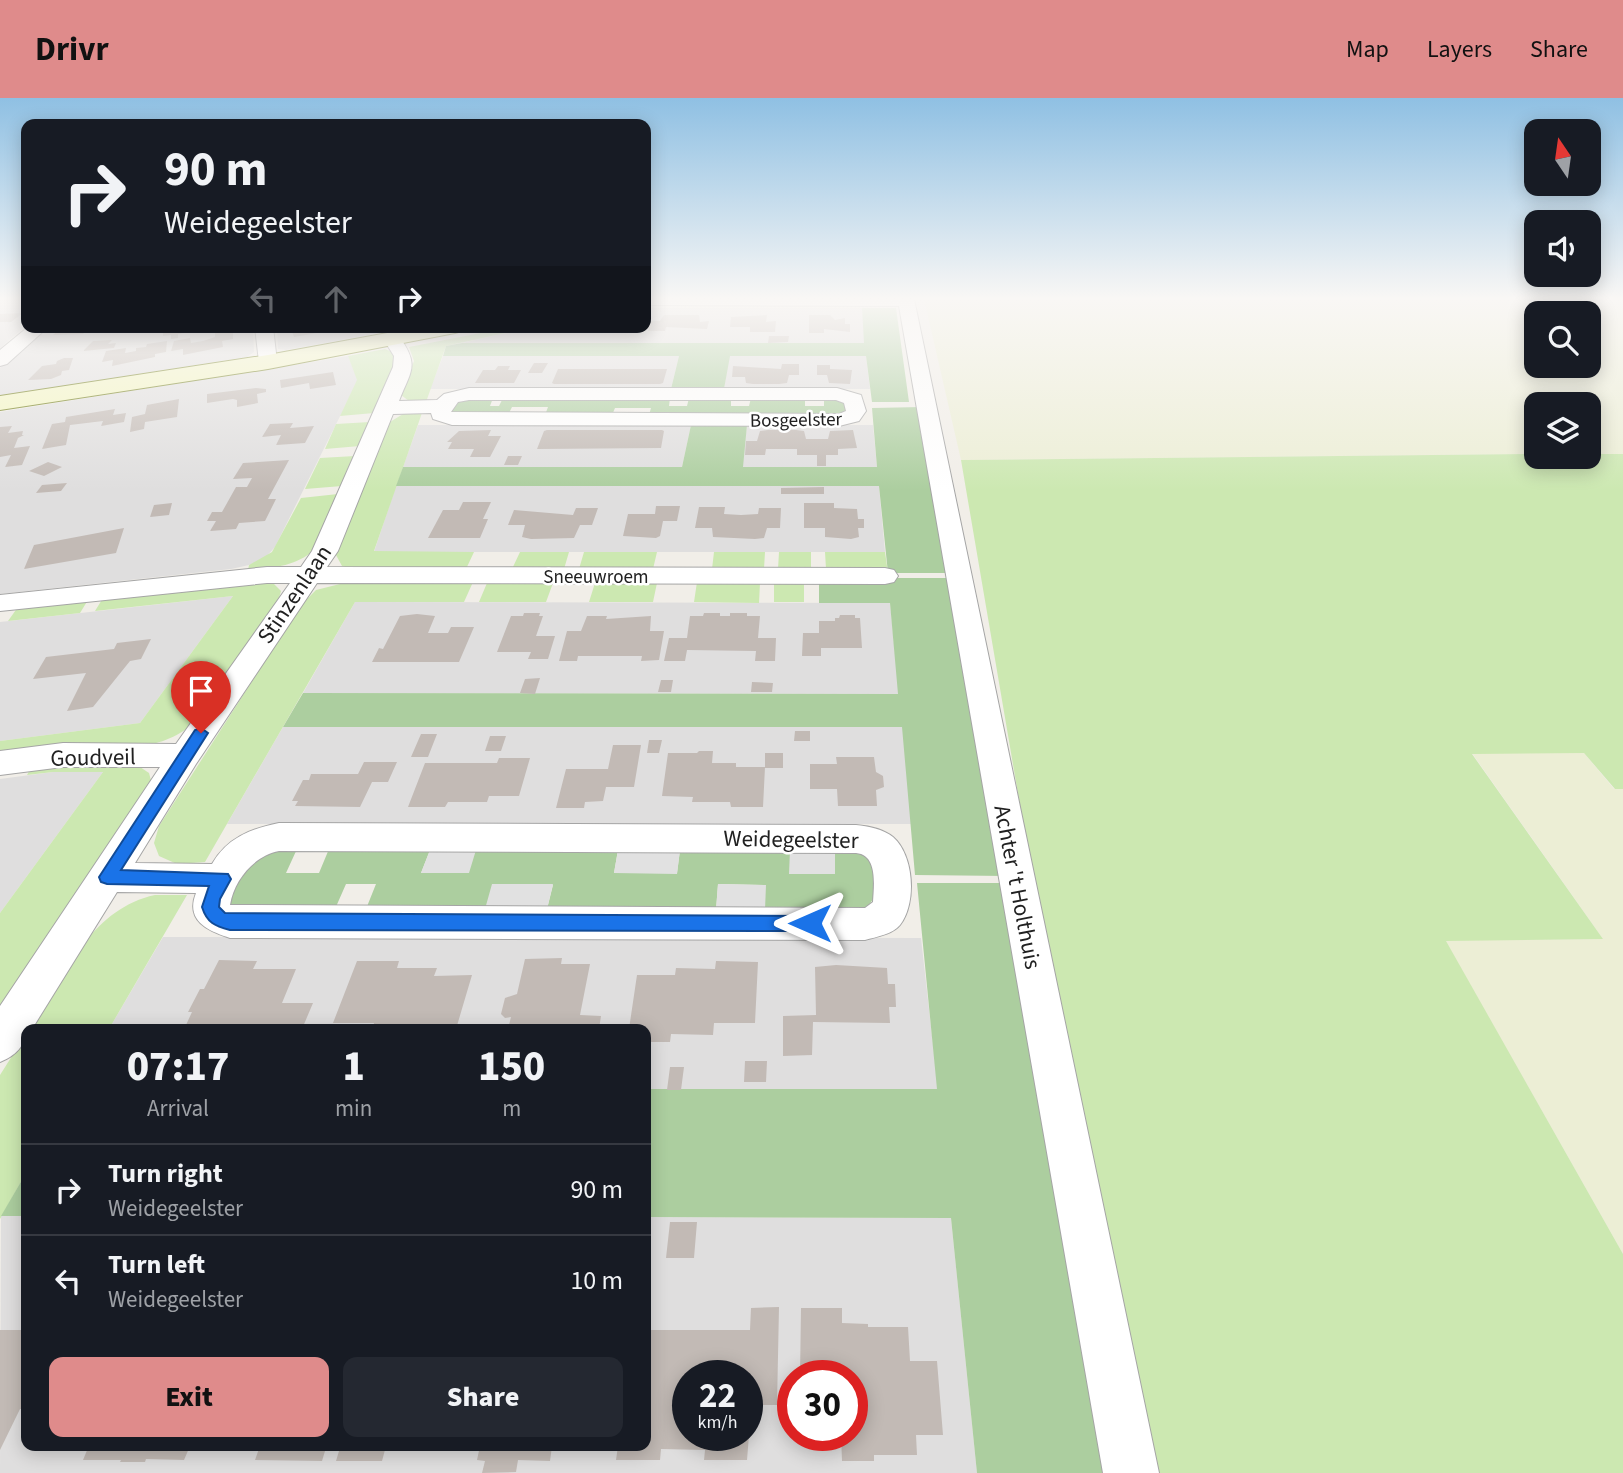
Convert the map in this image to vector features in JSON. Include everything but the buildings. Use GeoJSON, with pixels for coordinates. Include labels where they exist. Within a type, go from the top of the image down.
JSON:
{"type":"FeatureCollection","features":[{"type":"Feature","properties":{"kind":"street"},"geometry":{"type":"LineString","coordinates":[[0,404],[261,363]]}},
{"type":"Feature","properties":{"kind":"street","name":"Stinzenlaan"},"geometry":{"type":"LineString","coordinates":[[0,1042],[331,539],[403,363]]}},
{"type":"Feature","properties":{"kind":"street","name":"Achter 't Holthuis"},"geometry":{"type":"LineString","coordinates":[[918,363],[1131,1473]]}},
{"type":"Feature","properties":{"kind":"street","name":"Bosgeelster"},"geometry":{"type":"LineString","coordinates":[[386,408],[443,406],[451,398],[469,394],[837,394],[854,399],[856,411],[852,417],[839,420],[452,419],[440,415],[443,406]]}},
{"type":"Feature","properties":{"kind":"street","name":"Sneeuwroem"},"geometry":{"type":"LineString","coordinates":[[0,603],[230,578],[307,575],[886,576]]}},
{"type":"Feature","properties":{"kind":"street","name":"Goudveil"},"geometry":{"type":"LineString","coordinates":[[0,763],[63,755],[186,756]]}},
{"type":"Feature","properties":{"kind":"street","name":"Weidegeelster"},"geometry":{"type":"LineString","coordinates":[[279,837],[868,839],[888,852],[893,897],[892,907],[886,915],[865,924],[230,922],[213,914],[211,907],[212,898],[222,879],[232,860],[242,850],[266,839],[279,837]]}},
{"type":"Feature","properties":{"kind":"street"},"geometry":{"type":"LineString","coordinates":[[107,877],[222,879]]}},
{"type":"Feature","properties":{"kind":"shaded area"},"geometry":{"type":"Polygon","coordinates":[[[5,363],[208,363],[0,396],[0,368],[5,363]]]}},
{"type":"Feature","properties":{"kind":"shaded area"},"geometry":{"type":"Polygon","coordinates":[[[303,363],[351,363],[358,380],[275,547],[265,558],[231,569],[0,594],[0,412],[303,363]]]}},
{"type":"Feature","properties":{"kind":"shaded area"},"geometry":{"type":"Polygon","coordinates":[[[440,363],[677,363],[671,389],[430,389],[440,363]]]}},
{"type":"Feature","properties":{"kind":"shaded area"},"geometry":{"type":"Polygon","coordinates":[[[728,363],[867,363],[870,389],[724,389],[728,363]]]}},
{"type":"Feature","properties":{"kind":"shaded area"},"geometry":{"type":"Polygon","coordinates":[[[418,425],[691,425],[682,467],[403,467],[418,425]]]}},
{"type":"Feature","properties":{"kind":"shaded area"},"geometry":{"type":"Polygon","coordinates":[[[747,425],[873,425],[877,467],[742,467],[747,425]]]}},
{"type":"Feature","properties":{"kind":"shaded area"},"geometry":{"type":"Polygon","coordinates":[[[396,486],[879,486],[885,552],[374,552],[396,486]]]}},
{"type":"Feature","properties":{"kind":"shaded area"},"geometry":{"type":"Polygon","coordinates":[[[233,596],[140,723],[0,741],[0,622],[233,596]]]}},
{"type":"Feature","properties":{"kind":"shaded area"},"geometry":{"type":"Polygon","coordinates":[[[355,602],[890,603],[899,694],[303,693],[355,602]]]}},
{"type":"Feature","properties":{"kind":"shaded area"},"geometry":{"type":"Polygon","coordinates":[[[283,727],[903,727],[912,824],[227,824],[283,727]]]}},
{"type":"Feature","properties":{"kind":"shaded area"},"geometry":{"type":"Polygon","coordinates":[[[53,772],[103,772],[0,913],[0,779],[53,772]]]}},
{"type":"Feature","properties":{"kind":"shaded area"},"geometry":{"type":"Polygon","coordinates":[[[430,850],[476,850],[469,873],[421,873],[430,850]]]}},
{"type":"Feature","properties":{"kind":"shaded area"},"geometry":{"type":"Polygon","coordinates":[[[618,850],[680,850],[677,874],[614,873],[618,850]]]}},
{"type":"Feature","properties":{"kind":"shaded area"},"geometry":{"type":"Polygon","coordinates":[[[790,850],[835,850],[835,874],[789,874],[790,850]]]}},
{"type":"Feature","properties":{"kind":"shaded area"},"geometry":{"type":"Polygon","coordinates":[[[492,884],[553,884],[547,909],[485,909],[492,884]]]}},
{"type":"Feature","properties":{"kind":"shaded area"},"geometry":{"type":"Polygon","coordinates":[[[718,884],[766,885],[765,910],[716,910],[718,884]]]}},
{"type":"Feature","properties":{"kind":"shaded area"},"geometry":{"type":"Polygon","coordinates":[[[163,937],[921,938],[938,1089],[651,1089],[651,1024],[112,1024],[163,937]]]}},
{"type":"Feature","properties":{"kind":"shaded area"},"geometry":{"type":"Polygon","coordinates":[[[1,1216],[21,1216],[21,1451],[651,1451],[651,1217],[951,1218],[977,1473],[0,1473],[1,1216]]]}},
{"type":"Feature","properties":{"kind":"green space"},"geometry":{"type":"Polygon","coordinates":[[[351,363],[395,363],[374,413],[340,416],[357,380],[351,363]]]}},
{"type":"Feature","properties":{"kind":"green space"},"geometry":{"type":"Polygon","coordinates":[[[413,363],[440,363],[426,402],[409,401],[401,395],[413,363]]]}},
{"type":"Feature","properties":{"kind":"green space"},"geometry":{"type":"Polygon","coordinates":[[[677,363],[729,363],[724,389],[671,389],[677,363]]]}},
{"type":"Feature","properties":{"kind":"green space"},"geometry":{"type":"Polygon","coordinates":[[[867,363],[904,363],[909,402],[872,402],[867,363]]]}},
{"type":"Feature","properties":{"kind":"green space"},"geometry":{"type":"Polygon","coordinates":[[[939,363],[1524,363],[1524,378],[1601,378],[1601,363],[1623,363],[1623,454],[1601,454],[1601,392],[1524,392],[1524,454],[961,460],[939,363]]]}},
{"type":"Feature","properties":{"kind":"green space"},"geometry":{"type":"Polygon","coordinates":[[[493,398],[490,406],[499,406],[503,398],[670,398],[669,406],[687,406],[689,398],[731,398],[731,406],[749,406],[751,398],[805,398],[805,406],[824,406],[824,398],[844,400],[847,411],[844,414],[649,415],[651,408],[615,408],[612,415],[545,415],[548,407],[512,407],[508,415],[453,415],[450,412],[458,401],[493,398]]]}},
{"type":"Feature","properties":{"kind":"green space"},"geometry":{"type":"Polygon","coordinates":[[[922,407],[951,573],[888,573],[879,486],[396,486],[403,467],[682,467],[691,425],[747,425],[743,467],[877,467],[872,408],[922,407]]]}},
{"type":"Feature","properties":{"kind":"green space"},"geometry":{"type":"Polygon","coordinates":[[[423,410],[374,551],[474,552],[466,569],[353,569],[342,566],[336,555],[390,422],[403,414],[423,410]]]}},
{"type":"Feature","properties":{"kind":"green space"},"geometry":{"type":"Polygon","coordinates":[[[370,422],[360,446],[325,449],[336,424],[370,422]]]}},
{"type":"Feature","properties":{"kind":"green space"},"geometry":{"type":"Polygon","coordinates":[[[1524,454],[1524,469],[1601,469],[1601,454],[1623,454],[1623,789],[1615,789],[1584,753],[1472,754],[1603,939],[1446,941],[1623,1254],[1623,1473],[1149,1473],[1044,946],[961,460],[1524,454]]]}},
{"type":"Feature","properties":{"kind":"green space"},"geometry":{"type":"Polygon","coordinates":[[[355,456],[342,486],[305,489],[320,458],[355,456]]]}},
{"type":"Feature","properties":{"kind":"green space"},"geometry":{"type":"Polygon","coordinates":[[[338,494],[314,550],[307,556],[291,563],[248,570],[249,565],[272,552],[301,498],[338,494]]]}},
{"type":"Feature","properties":{"kind":"green space"},"geometry":{"type":"Polygon","coordinates":[[[520,552],[569,552],[564,569],[512,569],[520,552]]]}},
{"type":"Feature","properties":{"kind":"green space"},"geometry":{"type":"Polygon","coordinates":[[[584,552],[657,552],[653,569],[579,569],[584,552]]]}},
{"type":"Feature","properties":{"kind":"green space"},"geometry":{"type":"Polygon","coordinates":[[[714,552],[765,552],[764,569],[712,569],[714,552]]]}},
{"type":"Feature","properties":{"kind":"green space"},"geometry":{"type":"Polygon","coordinates":[[[779,552],[811,552],[811,569],[778,569],[779,552]]]}},
{"type":"Feature","properties":{"kind":"green space"},"geometry":{"type":"Polygon","coordinates":[[[825,552],[885,552],[888,573],[826,569],[825,552]]]}},
{"type":"Feature","properties":{"kind":"green space"},"geometry":{"type":"Polygon","coordinates":[[[884,578],[952,578],[1007,876],[915,875],[902,727],[283,727],[303,693],[898,694],[890,603],[819,603],[819,583],[884,578]]]}},
{"type":"Feature","properties":{"kind":"green space"},"geometry":{"type":"Polygon","coordinates":[[[348,582],[473,582],[464,602],[355,602],[205,862],[177,864],[159,856],[154,843],[159,826],[301,605],[316,590],[348,582]]]}},
{"type":"Feature","properties":{"kind":"green space"},"geometry":{"type":"Polygon","coordinates":[[[697,582],[760,583],[759,603],[694,602],[697,582]]]}},
{"type":"Feature","properties":{"kind":"green space"},"geometry":{"type":"Polygon","coordinates":[[[273,583],[281,591],[279,598],[200,717],[187,729],[166,740],[142,746],[0,755],[0,741],[140,723],[233,596],[95,611],[103,598],[273,583]]]}},
{"type":"Feature","properties":{"kind":"green space"},"geometry":{"type":"Polygon","coordinates":[[[487,583],[553,583],[546,602],[479,602],[487,583]]]}},
{"type":"Feature","properties":{"kind":"green space"},"geometry":{"type":"Polygon","coordinates":[[[595,583],[657,583],[653,602],[589,602],[595,583]]]}},
{"type":"Feature","properties":{"kind":"green space"},"geometry":{"type":"Polygon","coordinates":[[[774,583],[804,583],[804,602],[774,602],[774,583]]]}},
{"type":"Feature","properties":{"kind":"green space"},"geometry":{"type":"Polygon","coordinates":[[[88,600],[80,613],[8,621],[18,607],[88,600]]]}},
{"type":"Feature","properties":{"kind":"green space"},"geometry":{"type":"Polygon","coordinates":[[[1472,753],[1584,753],[1614,789],[1623,789],[1623,1254],[1445,940],[1603,939],[1472,753]]]}},
{"type":"Feature","properties":{"kind":"green space"},"geometry":{"type":"Polygon","coordinates":[[[137,765],[149,773],[152,784],[0,1015],[0,913],[103,772],[27,775],[31,768],[137,765]]]}},
{"type":"Feature","properties":{"kind":"green space"},"geometry":{"type":"Polygon","coordinates":[[[271,849],[297,849],[286,873],[319,873],[329,849],[430,850],[421,873],[476,850],[618,850],[614,873],[677,873],[680,850],[790,850],[790,874],[835,874],[835,850],[863,852],[874,873],[875,890],[874,898],[863,909],[765,910],[765,885],[718,884],[716,910],[547,909],[553,885],[485,909],[366,909],[376,884],[346,884],[335,909],[233,906],[230,903],[240,873],[256,855],[271,849]]]}},
{"type":"Feature","properties":{"kind":"green space"},"geometry":{"type":"Polygon","coordinates":[[[917,883],[1007,883],[1115,1473],[977,1473],[951,1218],[651,1217],[651,1089],[937,1089],[917,883]]]}},
{"type":"Feature","properties":{"kind":"green space"},"geometry":{"type":"Polygon","coordinates":[[[155,895],[187,895],[112,1024],[33,1024],[80,948],[113,915],[132,903],[155,895]]]}},
{"type":"Feature","properties":{"kind":"green space"},"geometry":{"type":"Polygon","coordinates":[[[21,1042],[21,1182],[0,1219],[0,1075],[21,1042]]]}},
{"type":"Feature","properties":{"kind":"green space"},"geometry":{"type":"Polygon","coordinates":[[[21,1182],[21,1216],[1,1216],[21,1182]]]}},
{"type":"Feature","properties":{"kind":"route"},"geometry":{"type":"LineString","coordinates":[[201,733],[107,877],[222,879],[212,898],[211,907],[213,914],[230,922],[810,923]]}}]}
